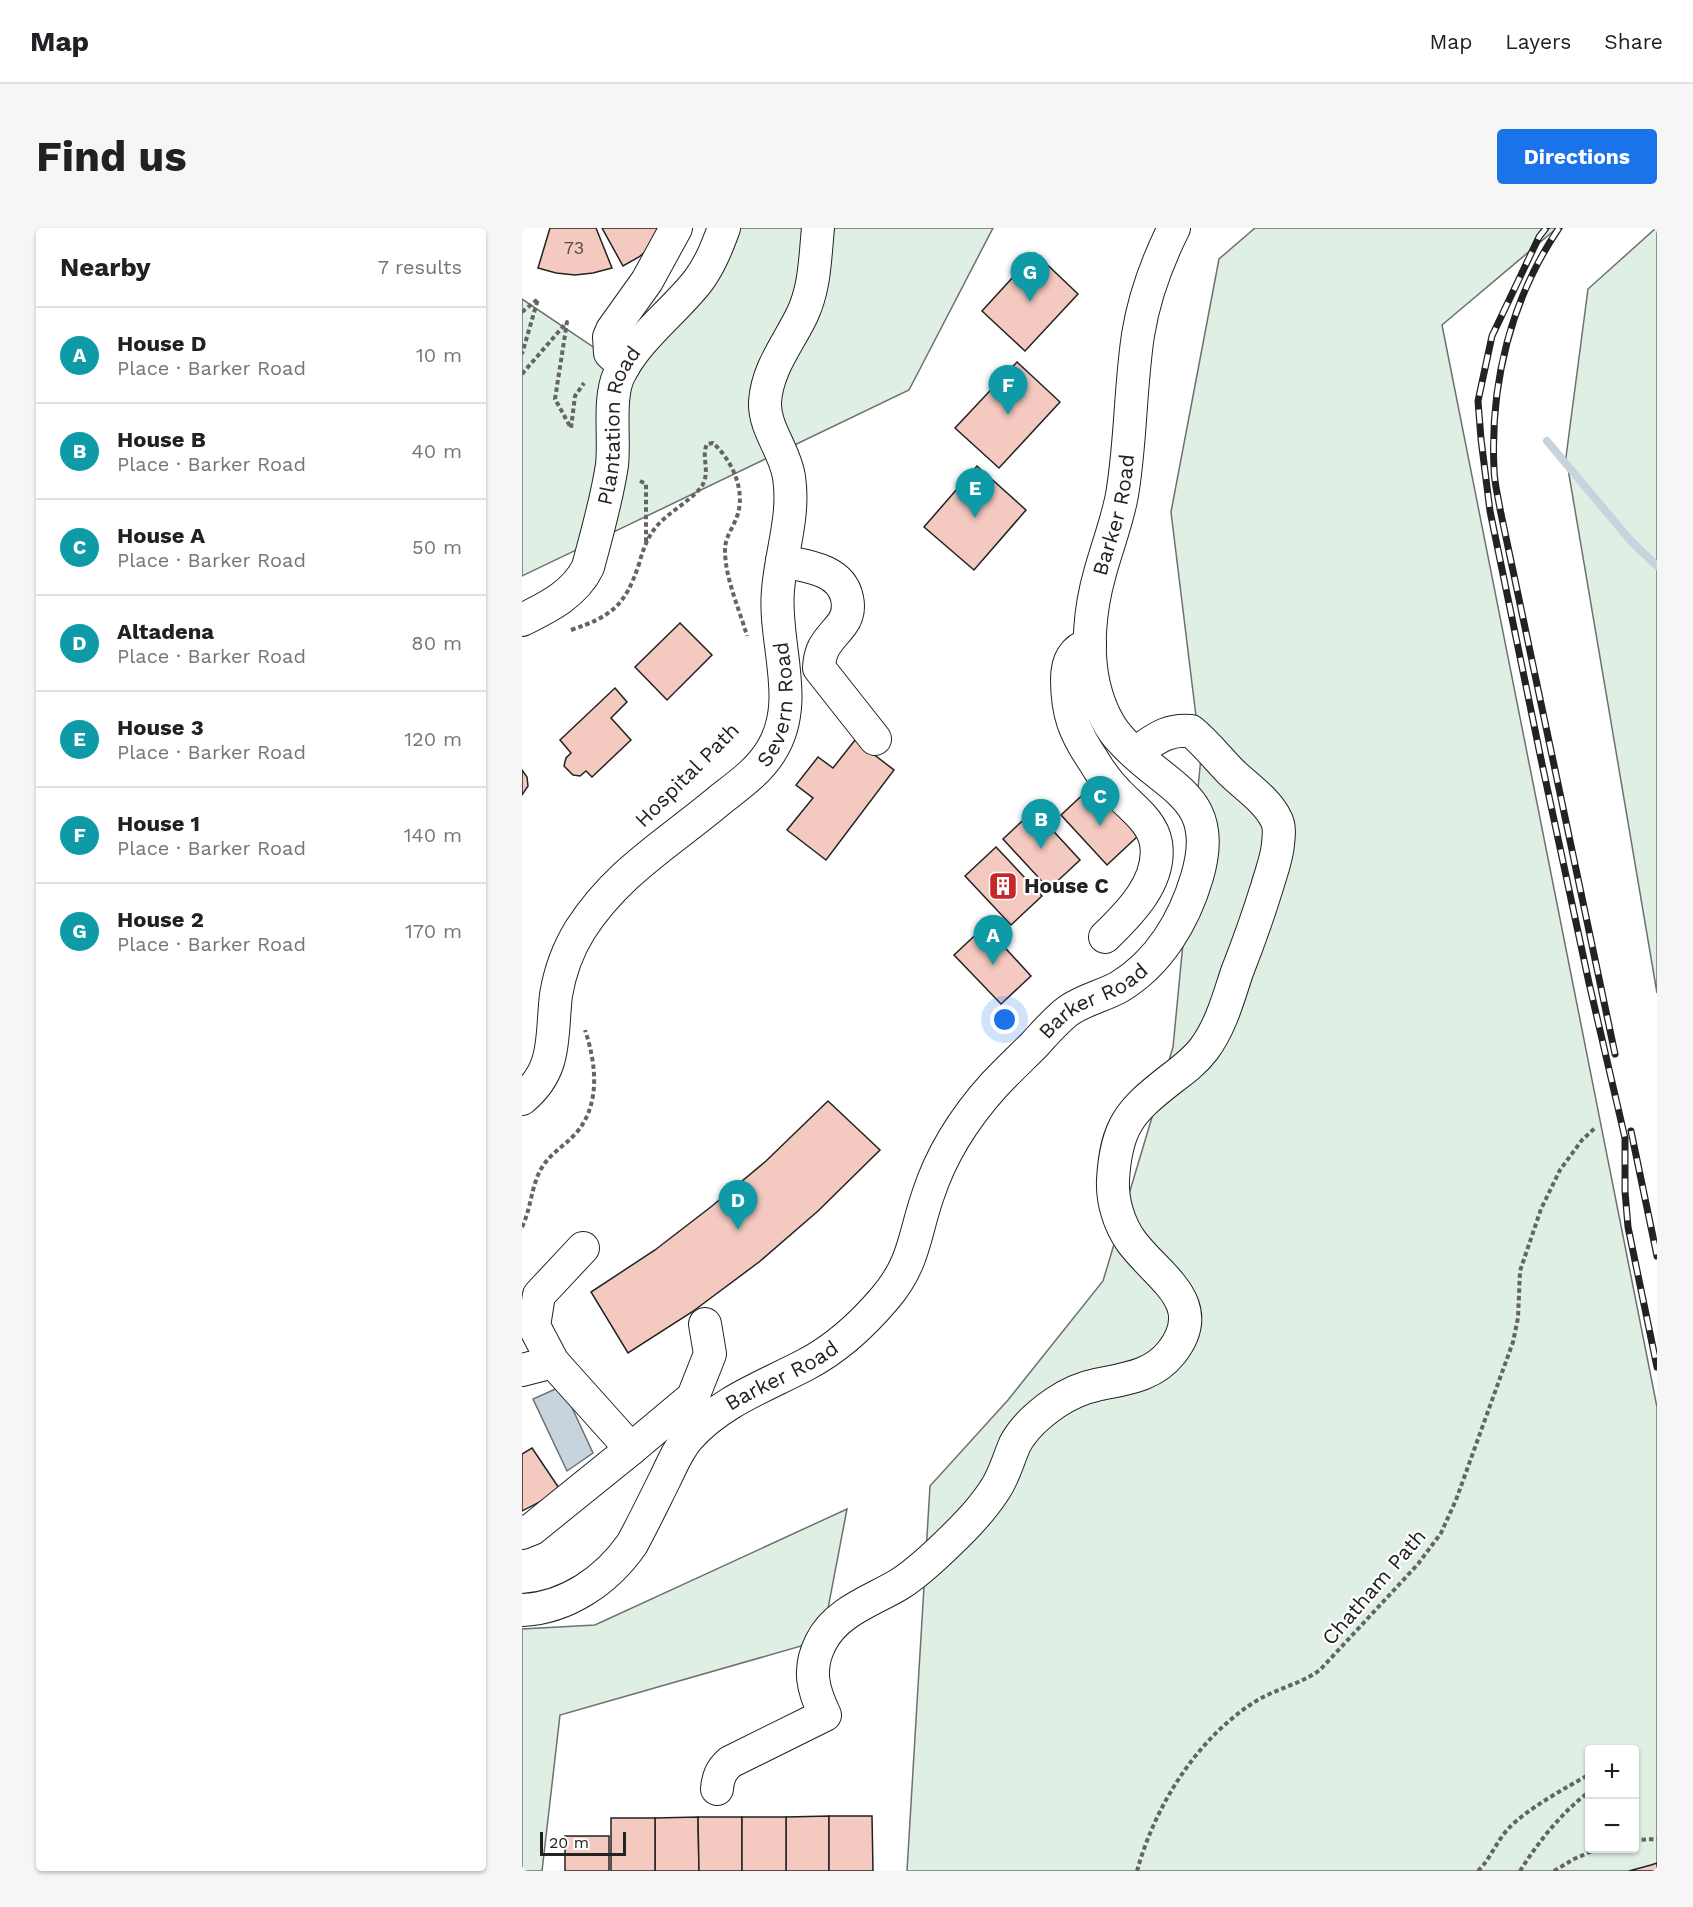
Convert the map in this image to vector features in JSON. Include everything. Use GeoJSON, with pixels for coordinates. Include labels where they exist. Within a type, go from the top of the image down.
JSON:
{"type":"FeatureCollection","features":[{"type":"Feature","properties":{"kind":"street"},"geometry":{"type":"LineString","coordinates":[[619,362],[610,353],[609,337],[647,281],[676,228]]}},
{"type":"Feature","properties":{"kind":"street","name":"Plantation Road"},"geometry":{"type":"LineString","coordinates":[[522,620],[560,599],[582,578],[588,567],[608,484],[614,448],[614,394],[619,362],[700,279],[710,262],[724,228]]}},
{"type":"Feature","properties":{"kind":"street","name":"Severn Road"},"geometry":{"type":"LineString","coordinates":[[522,1099],[541,1080],[550,1059],[560,974],[568,950],[580,929],[605,897],[650,853],[710,809],[749,776],[766,759],[782,728],[786,701],[777,604],[791,500],[789,477],[782,453],[768,424],[765,402],[771,372],[802,315],[809,296],[813,281],[818,228]]}},
{"type":"Feature","properties":{"kind":"street","name":"Barker Road"},"geometry":{"type":"LineString","coordinates":[[522,1610],[542,1607],[575,1595],[609,1571],[632,1544],[678,1453],[697,1429],[741,1397],[807,1364],[832,1348],[886,1298],[904,1271],[915,1243],[927,1196],[964,1124],[992,1087],[1064,1014],[1127,982],[1147,967],[1176,926],[1193,890],[1203,838],[1198,816],[1190,800],[1122,741],[1104,716],[1093,682],[1090,663],[1096,588],[1114,530],[1122,491],[1129,439],[1135,357],[1143,308],[1156,266],[1174,228]]}},
{"type":"Feature","properties":{"kind":"street"},"geometry":{"type":"LineString","coordinates":[[782,561],[815,568],[830,575],[845,592],[848,608],[846,617],[824,645],[819,668],[875,739]]}},
{"type":"Feature","properties":{"kind":"street"},"geometry":{"type":"LineString","coordinates":[[1090,644],[1074,652],[1069,662],[1068,701],[1072,723],[1081,742],[1109,784],[1148,824],[1156,844],[1154,868],[1144,893],[1106,937]]}},
{"type":"Feature","properties":{"kind":"street"},"geometry":{"type":"LineString","coordinates":[[717,1789],[722,1769],[730,1762],[825,1715],[816,1695],[813,1675],[817,1652],[826,1634],[849,1613],[908,1579],[937,1554],[973,1517],[999,1484],[1017,1441],[1028,1425],[1055,1403],[1072,1393],[1095,1385],[1125,1380],[1149,1371],[1169,1356],[1182,1335],[1185,1316],[1181,1299],[1169,1282],[1130,1240],[1119,1218],[1113,1188],[1117,1152],[1124,1129],[1134,1111],[1196,1058],[1204,1049],[1220,1021],[1258,915],[1278,846],[1279,828],[1271,810],[1191,731],[1176,730],[1164,734],[1135,753]]}},
{"type":"Feature","properties":{"kind":"street"},"geometry":{"type":"LineString","coordinates":[[583,1248],[539,1295],[534,1326],[553,1362],[631,1449]]}},
{"type":"Feature","properties":{"kind":"street"},"geometry":{"type":"LineString","coordinates":[[522,1533],[532,1529],[693,1396],[710,1354],[705,1324]]}},
{"type":"Feature","properties":{"kind":"street"},"geometry":{"type":"LineString","coordinates":[[522,1370],[553,1362]]}},
{"type":"Feature","properties":{"kind":"path"},"geometry":{"type":"LineString","coordinates":[[522,312],[538,299],[522,354]]}},
{"type":"Feature","properties":{"kind":"path"},"geometry":{"type":"LineString","coordinates":[[522,374],[567,322],[555,399],[571,428],[575,396],[596,366],[619,362]]}},
{"type":"Feature","properties":{"kind":"path"},"geometry":{"type":"LineString","coordinates":[[566,632],[607,616],[620,603],[631,586],[651,534],[666,516],[701,488],[706,476],[704,450],[707,444],[713,443],[726,460],[740,489],[738,512],[727,537],[725,549],[728,571],[748,640]]}},
{"type":"Feature","properties":{"kind":"path","name":"Chatham Path"},"geometry":{"type":"LineString","coordinates":[[1137,1871],[1146,1842],[1165,1803],[1180,1778],[1210,1741],[1225,1725],[1252,1704],[1320,1670],[1435,1543],[1456,1500],[1513,1342],[1518,1318],[1520,1271],[1541,1209],[1560,1170],[1582,1140],[1595,1128]]}},
{"type":"Feature","properties":{"kind":"path"},"geometry":{"type":"LineString","coordinates":[[1478,1871],[1492,1855],[1502,1836],[1512,1824],[1585,1777]]}},
{"type":"Feature","properties":{"kind":"path"},"geometry":{"type":"LineString","coordinates":[[1520,1871],[1542,1838],[1585,1795]]}},
{"type":"Feature","properties":{"kind":"path"},"geometry":{"type":"LineString","coordinates":[[1639,1840],[1657,1839]]}},
{"type":"Feature","properties":{"kind":"path"},"geometry":{"type":"LineString","coordinates":[[1554,1871],[1588,1853]]}},
{"type":"Feature","properties":{"kind":"green space"},"geometry":{"type":"Polygon","coordinates":[[[724,228],[993,228],[909,390],[522,576],[522,299],[629,371],[724,228]]]}},
{"type":"Feature","properties":{"kind":"green space"},"geometry":{"type":"Polygon","coordinates":[[[1255,228],[1557,228],[1442,325],[1657,1407],[1657,1871],[907,1871],[930,1486],[1008,1400],[1103,1281],[1173,1047],[1201,757],[1171,512],[1219,259],[1255,228]]]}},
{"type":"Feature","properties":{"kind":"green space"},"geometry":{"type":"Polygon","coordinates":[[[1656,228],[1657,993],[1566,457],[1588,289],[1656,228]]]}},
{"type":"Feature","properties":{"kind":"green space"},"geometry":{"type":"Polygon","coordinates":[[[847,1509],[822,1640],[560,1715],[542,1871],[522,1871],[522,1629],[595,1625],[847,1509]]]}},
{"type":"Feature","properties":{"kind":"shaded area"},"geometry":{"type":"Polygon","coordinates":[[[562,1386],[593,1453],[567,1471],[533,1399],[562,1386]]]}},
{"type":"Feature","properties":{"kind":"building"},"geometry":{"type":"Polygon","coordinates":[[[550,228],[596,228],[612,268],[575,275],[538,268],[550,228]]]}},
{"type":"Feature","properties":{"kind":"building"},"geometry":{"type":"Polygon","coordinates":[[[602,228],[667,228],[653,245],[639,257],[623,266],[602,228]]]}},
{"type":"Feature","properties":{"kind":"building"},"geometry":{"type":"Polygon","coordinates":[[[1035,253],[1078,294],[1025,351],[982,311],[1035,253]]]}},
{"type":"Feature","properties":{"kind":"building"},"geometry":{"type":"Polygon","coordinates":[[[1017,362],[1060,402],[999,468],[955,428],[1017,362]]]}},
{"type":"Feature","properties":{"kind":"building"},"geometry":{"type":"Polygon","coordinates":[[[977,466],[1026,510],[974,570],[924,527],[977,466]]]}},
{"type":"Feature","properties":{"kind":"building"},"geometry":{"type":"Polygon","coordinates":[[[680,623],[712,655],[667,700],[635,667],[680,623]]]}},
{"type":"Feature","properties":{"kind":"building"},"geometry":{"type":"Polygon","coordinates":[[[615,688],[627,702],[611,718],[631,740],[592,777],[586,771],[580,776],[573,775],[564,766],[566,758],[571,753],[560,740],[615,688]]]}},
{"type":"Feature","properties":{"kind":"building"},"geometry":{"type":"Polygon","coordinates":[[[855,740],[894,770],[826,860],[787,830],[813,798],[796,785],[818,757],[833,768],[855,740]]]}},
{"type":"Feature","properties":{"kind":"building"},"geometry":{"type":"Polygon","coordinates":[[[522,770],[527,777],[528,786],[522,795],[522,770]]]}},
{"type":"Feature","properties":{"kind":"building"},"geometry":{"type":"Polygon","coordinates":[[[1092,786],[1138,836],[1107,865],[1061,815],[1092,786]]]}},
{"type":"Feature","properties":{"kind":"building"},"geometry":{"type":"Polygon","coordinates":[[[1034,810],[1080,860],[1049,889],[1003,839],[1034,810]]]}},
{"type":"Feature","properties":{"kind":"building","name":"House C"},"geometry":{"type":"Polygon","coordinates":[[[996,847],[1042,896],[1011,925],[965,876],[996,847]]]}},
{"type":"Feature","properties":{"kind":"building"},"geometry":{"type":"Polygon","coordinates":[[[985,926],[1031,976],[1001,1004],[954,955],[985,926]]]}},
{"type":"Feature","properties":{"kind":"building"},"geometry":{"type":"Polygon","coordinates":[[[828,1101],[880,1150],[818,1211],[759,1262],[692,1312],[628,1353],[591,1292],[655,1250],[712,1206],[766,1161],[828,1101]]]}},
{"type":"Feature","properties":{"kind":"building"},"geometry":{"type":"Polygon","coordinates":[[[532,1448],[561,1491],[522,1511],[522,1454],[532,1448]]]}},
{"type":"Feature","properties":{"kind":"building"},"geometry":{"type":"Polygon","coordinates":[[[829,1816],[829,1871],[786,1871],[786,1817],[829,1816]]]}},
{"type":"Feature","properties":{"kind":"building"},"geometry":{"type":"Polygon","coordinates":[[[829,1816],[872,1816],[873,1871],[829,1871],[829,1816]]]}},
{"type":"Feature","properties":{"kind":"building"},"geometry":{"type":"Polygon","coordinates":[[[698,1817],[699,1871],[655,1871],[655,1818],[698,1817]]]}},
{"type":"Feature","properties":{"kind":"building"},"geometry":{"type":"Polygon","coordinates":[[[698,1817],[742,1817],[742,1871],[699,1871],[698,1817]]]}},
{"type":"Feature","properties":{"kind":"building"},"geometry":{"type":"Polygon","coordinates":[[[742,1817],[786,1817],[786,1871],[742,1871],[742,1817]]]}},
{"type":"Feature","properties":{"kind":"building"},"geometry":{"type":"Polygon","coordinates":[[[611,1818],[655,1818],[655,1871],[611,1871],[611,1818]]]}},
{"type":"Feature","properties":{"kind":"building"},"geometry":{"type":"Polygon","coordinates":[[[565,1836],[609,1836],[609,1871],[565,1871],[565,1836]]]}},
{"type":"Feature","properties":{"kind":"building"},"geometry":{"type":"Polygon","coordinates":[[[1657,1863],[1657,1871],[1629,1871],[1651,1865],[1657,1863]]]}},
{"type":"Feature","properties":{"kind":"waterway"},"geometry":{"type":"LineString","coordinates":[[1547,441],[1630,540],[1657,566]]}},
{"type":"Feature","properties":{"kind":"railway"},"geometry":{"type":"LineString","coordinates":[[1546,228],[1539,237],[1492,336],[1478,401],[1481,439],[1490,511],[1541,759],[1625,1138],[1628,1227],[1657,1367]]}},
{"type":"Feature","properties":{"kind":"railway"},"geometry":{"type":"LineString","coordinates":[[1559,228],[1528,284],[1507,343],[1496,405],[1494,473],[1615,1054]]}},
{"type":"Feature","properties":{"kind":"railway"},"geometry":{"type":"LineString","coordinates":[[1631,1131],[1657,1256]]}},
{"type":"Feature","properties":{"kind":"place","name":"House 2"},"geometry":{"type":"Point","coordinates":[1030,302]}},
{"type":"Feature","properties":{"kind":"place","name":"House 1"},"geometry":{"type":"Point","coordinates":[1008,415]}},
{"type":"Feature","properties":{"kind":"place","name":"House 3"},"geometry":{"type":"Point","coordinates":[975,518]}},
{"type":"Feature","properties":{"kind":"place","name":"House A"},"geometry":{"type":"Point","coordinates":[1100,826]}},
{"type":"Feature","properties":{"kind":"place","name":"House B"},"geometry":{"type":"Point","coordinates":[1041,849]}},
{"type":"Feature","properties":{"kind":"place","name":"House C"},"geometry":{"type":"Point","coordinates":[1003,886]}},
{"type":"Feature","properties":{"kind":"place","name":"House D"},"geometry":{"type":"Point","coordinates":[993,965]}},
{"type":"Feature","properties":{"kind":"place","name":"Altadena"},"geometry":{"type":"Point","coordinates":[738,1230]}}]}
